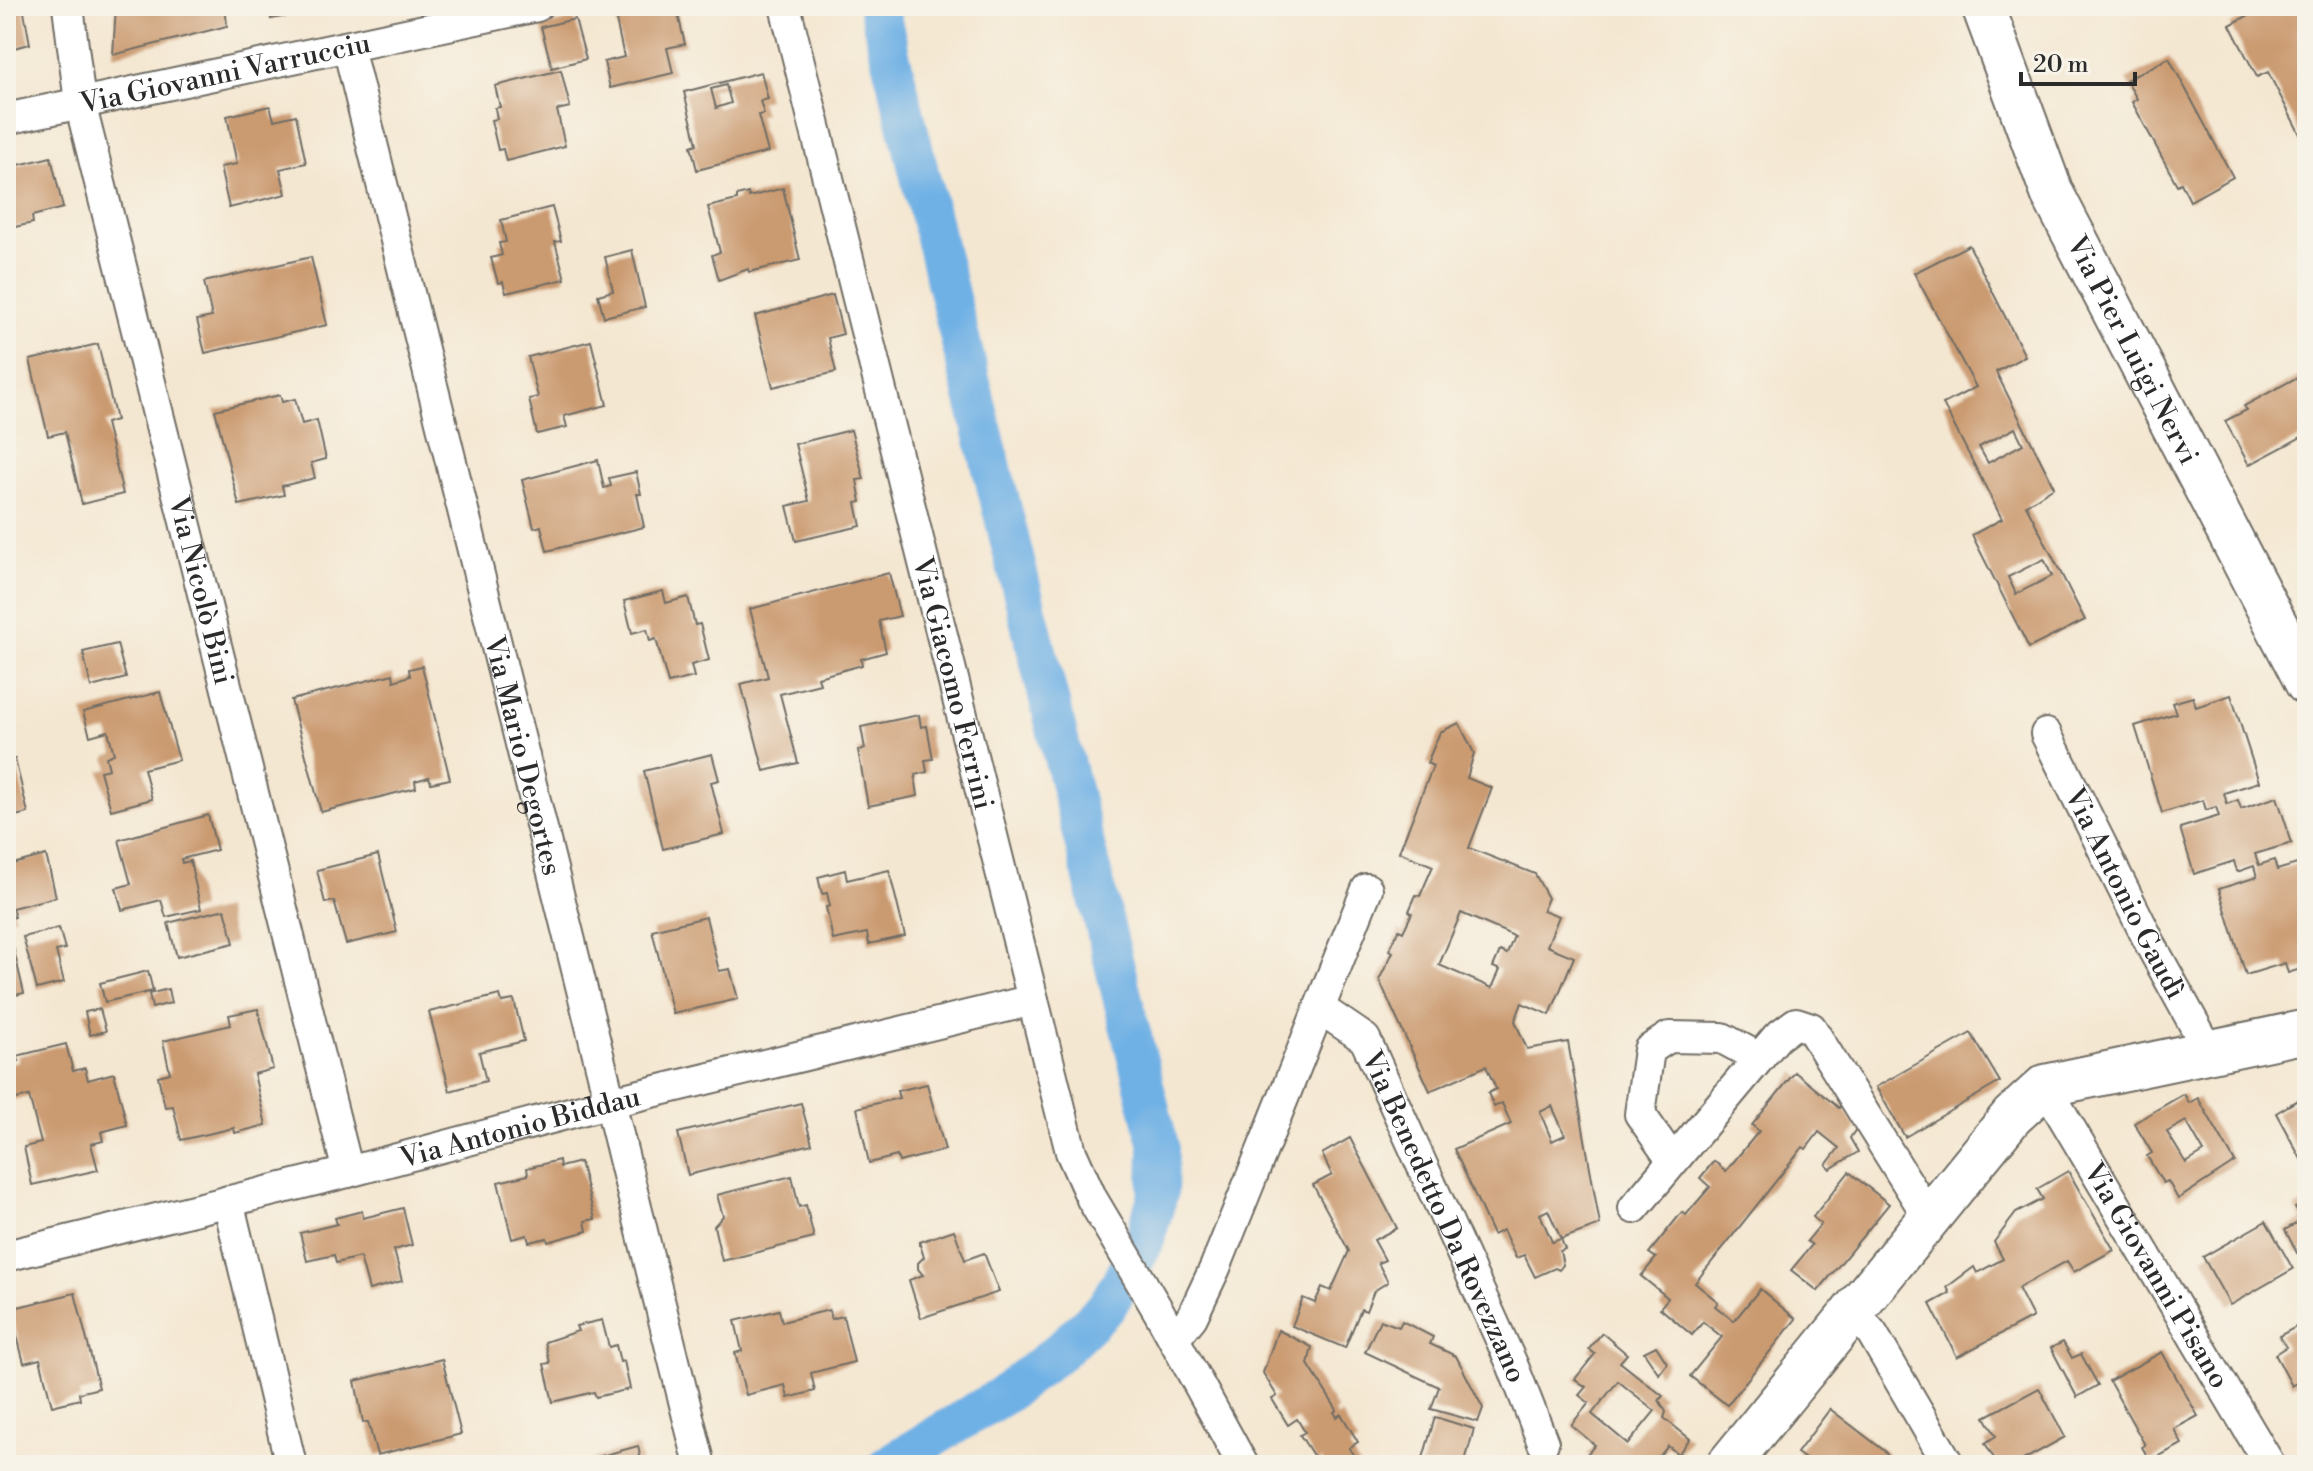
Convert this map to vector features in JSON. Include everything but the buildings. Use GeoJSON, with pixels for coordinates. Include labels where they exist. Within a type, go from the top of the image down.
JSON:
{"type":"FeatureCollection","features":[{"type":"Feature","properties":{"kind":"street","name":"Via Nicolò Bini"},"geometry":{"type":"LineString","coordinates":[[68,6],[80,103],[348,1172]]}},
{"type":"Feature","properties":{"kind":"street","name":"Via Giovanni Varrucciu"},"geometry":{"type":"LineString","coordinates":[[6,119],[537,6]]}},
{"type":"Feature","properties":{"kind":"street","name":"Via Giacomo Ferrini"},"geometry":{"type":"LineString","coordinates":[[785,6],[1071,1152],[1092,1199],[1159,1312],[1243,1465]]}},
{"type":"Feature","properties":{"kind":"street","name":"Via Pier Luigi Nervi"},"geometry":{"type":"LineString","coordinates":[[1983,6],[2052,193],[2307,684]]}},
{"type":"Feature","properties":{"kind":"street","name":"Via Mario Degortes"},"geometry":{"type":"LineString","coordinates":[[348,47],[700,1465]]}},
{"type":"Feature","properties":{"kind":"street","name":"Via Antonio Gaudì"},"geometry":{"type":"LineString","coordinates":[[2046,734],[2154,951],[2209,1051]]}},
{"type":"Feature","properties":{"kind":"street"},"geometry":{"type":"LineString","coordinates":[[1174,1339],[1192,1317],[1215,1268],[1367,889]]}},
{"type":"Feature","properties":{"kind":"street","name":"Via Antonio Biddau"},"geometry":{"type":"LineString","coordinates":[[6,1256],[348,1172],[611,1102],[1033,1000]]}},
{"type":"Feature","properties":{"kind":"street","name":"Via Benedetto Da Rovezzano"},"geometry":{"type":"LineString","coordinates":[[1321,1009],[1365,1039],[1512,1364],[1543,1443]]}},
{"type":"Feature","properties":{"kind":"street"},"geometry":{"type":"LineString","coordinates":[[1634,1208],[1777,1037],[1796,1023],[1811,1028],[1928,1216]]}},
{"type":"Feature","properties":{"kind":"street"},"geometry":{"type":"LineString","coordinates":[[1728,1465],[1854,1313],[1928,1216],[2012,1116],[2045,1086],[2307,1031]]}},
{"type":"Feature","properties":{"kind":"street"},"geometry":{"type":"LineString","coordinates":[[1672,1160],[1640,1114],[1649,1050],[1669,1037],[1722,1038],[1759,1058]]}},
{"type":"Feature","properties":{"kind":"street","name":"Via Giovanni Pisano"},"geometry":{"type":"LineString","coordinates":[[2045,1086],[2270,1465]]}},
{"type":"Feature","properties":{"kind":"street"},"geometry":{"type":"LineString","coordinates":[[228,1201],[291,1465]]}},
{"type":"Feature","properties":{"kind":"street"},"geometry":{"type":"LineString","coordinates":[[1854,1313],[1872,1333],[1949,1465]]}},
{"type":"Feature","properties":{"kind":"waterway"},"geometry":{"type":"LineString","coordinates":[[878,6],[1159,1146],[1158,1194],[1144,1242],[1107,1306],[1060,1351],[1002,1396],[888,1465]]}}]}
